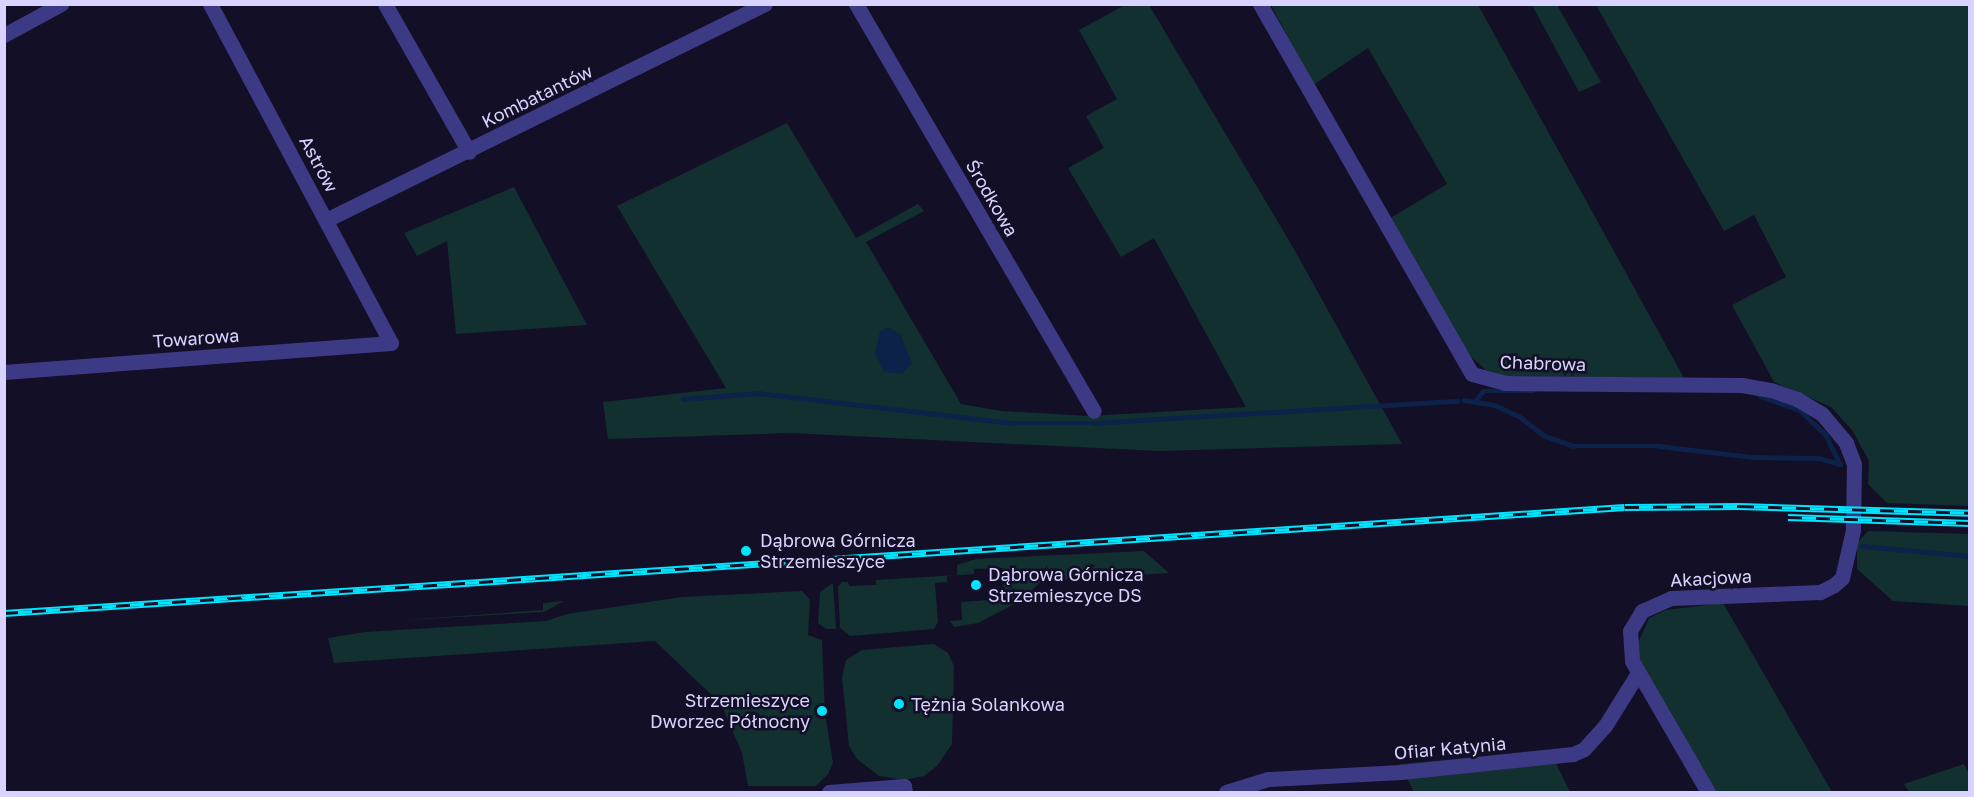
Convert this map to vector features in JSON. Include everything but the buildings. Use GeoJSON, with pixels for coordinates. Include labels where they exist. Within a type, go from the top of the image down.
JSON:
{"type":"FeatureCollection","features":[{"type":"Feature","properties":{"kind":"street"},"geometry":{"type":"LineString","coordinates":[[4,35],[61,4]]}},
{"type":"Feature","properties":{"kind":"street","name":"Astrów"},"geometry":{"type":"LineString","coordinates":[[210,4],[391,343]]}},
{"type":"Feature","properties":{"kind":"street"},"geometry":{"type":"LineString","coordinates":[[386,4],[469,152]]}},
{"type":"Feature","properties":{"kind":"street","name":"Kombatantów"},"geometry":{"type":"LineString","coordinates":[[326,220],[469,152],[765,4]]}},
{"type":"Feature","properties":{"kind":"street","name":"Środkowa"},"geometry":{"type":"LineString","coordinates":[[856,4],[1094,411]]}},
{"type":"Feature","properties":{"kind":"street","name":"Chabrowa"},"geometry":{"type":"LineString","coordinates":[[1260,4],[1472,374],[1505,383],[1742,385],[1797,399],[1822,414],[1851,452],[1853,531],[1842,578]]}},
{"type":"Feature","properties":{"kind":"street","name":"Towarowa"},"geometry":{"type":"LineString","coordinates":[[4,372],[391,343]]}},
{"type":"Feature","properties":{"kind":"street","name":"Akacjowa"},"geometry":{"type":"LineString","coordinates":[[1708,792],[1638,673],[1629,650],[1630,631],[1642,611],[1657,602],[1680,597],[1820,592],[1842,578]]}},
{"type":"Feature","properties":{"kind":"street","name":"Ofiar Katynia"},"geometry":{"type":"LineString","coordinates":[[1226,792],[1268,779],[1556,758],[1584,749],[1594,740],[1638,673]]}},
{"type":"Feature","properties":{"kind":"street"},"geometry":{"type":"LineString","coordinates":[[829,792],[904,786],[905,792]]}},
{"type":"Feature","properties":{"kind":"green space"},"geometry":{"type":"Polygon","coordinates":[[[1125,5],[1149,5],[1294,249],[1402,444],[1158,451],[791,433],[608,439],[603,402],[726,388],[617,206],[787,123],[856,238],[918,204],[924,211],[866,242],[961,404],[1001,411],[1089,416],[1246,407],[1154,238],[1121,257],[1068,168],[1104,148],[1086,116],[1117,99],[1079,30],[1125,5]]]}},
{"type":"Feature","properties":{"kind":"green space"},"geometry":{"type":"Polygon","coordinates":[[[1271,5],[1478,5],[1684,378],[1506,376],[1486,370],[1469,355],[1389,219],[1447,184],[1368,48],[1313,85],[1271,5]]]}},
{"type":"Feature","properties":{"kind":"green space"},"geometry":{"type":"Polygon","coordinates":[[[1532,5],[1557,5],[1601,82],[1579,92],[1532,5]]]}},
{"type":"Feature","properties":{"kind":"green space"},"geometry":{"type":"Polygon","coordinates":[[[1596,5],[1969,5],[1969,506],[1887,503],[1868,484],[1869,461],[1852,430],[1831,407],[1774,382],[1732,305],[1786,277],[1754,215],[1724,231],[1596,5]]]}},
{"type":"Feature","properties":{"kind":"green space"},"geometry":{"type":"Polygon","coordinates":[[[514,187],[587,325],[456,334],[447,241],[417,256],[404,233],[514,187]]]}},
{"type":"Feature","properties":{"kind":"green space"},"geometry":{"type":"Polygon","coordinates":[[[1868,531],[1969,534],[1969,606],[1893,601],[1857,569],[1857,543],[1868,531]]]}},
{"type":"Feature","properties":{"kind":"green space"},"geometry":{"type":"Polygon","coordinates":[[[1144,551],[1169,573],[1041,581],[1024,599],[978,623],[954,627],[950,621],[962,620],[961,602],[1004,599],[1003,568],[974,569],[974,574],[947,576],[947,582],[935,583],[938,622],[934,629],[850,636],[840,628],[838,587],[842,582],[848,582],[849,586],[876,585],[876,580],[957,575],[957,565],[976,559],[1144,551]]]}},
{"type":"Feature","properties":{"kind":"green space"},"geometry":{"type":"Polygon","coordinates":[[[833,583],[836,629],[826,629],[818,623],[820,592],[833,583]]]}},
{"type":"Feature","properties":{"kind":"green space"},"geometry":{"type":"Polygon","coordinates":[[[802,591],[810,600],[808,635],[822,640],[825,713],[833,763],[828,774],[816,786],[748,786],[742,753],[721,704],[655,641],[334,663],[328,638],[365,632],[546,621],[567,614],[682,597],[802,591]]]}},
{"type":"Feature","properties":{"kind":"green space"},"geometry":{"type":"Polygon","coordinates":[[[564,601],[544,612],[391,621],[543,610],[543,603],[564,601]]]}},
{"type":"Feature","properties":{"kind":"green space"},"geometry":{"type":"Polygon","coordinates":[[[1723,603],[1832,792],[1713,792],[1644,674],[1636,648],[1649,618],[1666,610],[1723,603]]]}},
{"type":"Feature","properties":{"kind":"green space"},"geometry":{"type":"Polygon","coordinates":[[[934,644],[948,653],[954,666],[952,744],[937,766],[924,776],[904,780],[879,776],[857,759],[849,746],[842,677],[846,660],[862,650],[934,644]]]}},
{"type":"Feature","properties":{"kind":"green space"},"geometry":{"type":"Polygon","coordinates":[[[1550,751],[1570,792],[1414,792],[1399,764],[1550,751]]]}},
{"type":"Feature","properties":{"kind":"green space"},"geometry":{"type":"Polygon","coordinates":[[[1964,764],[1969,774],[1969,792],[1909,792],[1904,784],[1964,764]]]}},
{"type":"Feature","properties":{"kind":"water"},"geometry":{"type":"Polygon","coordinates":[[[888,327],[900,334],[912,364],[902,374],[884,372],[875,353],[880,332],[888,327]]]}},
{"type":"Feature","properties":{"kind":"waterway"},"geometry":{"type":"LineString","coordinates":[[1476,400],[1483,391],[1533,391]]}},
{"type":"Feature","properties":{"kind":"waterway"},"geometry":{"type":"LineString","coordinates":[[683,399],[758,393],[1014,423],[1093,423],[1457,401]]}},
{"type":"Feature","properties":{"kind":"waterway"},"geometry":{"type":"LineString","coordinates":[[1760,396],[1800,410],[1826,435],[1840,464]]}},
{"type":"Feature","properties":{"kind":"waterway"},"geometry":{"type":"LineString","coordinates":[[1464,400],[1495,405],[1519,416],[1543,435],[1573,446],[1659,446],[1753,457],[1819,458],[1840,464]]}},
{"type":"Feature","properties":{"kind":"waterway"},"geometry":{"type":"LineString","coordinates":[[1862,546],[1970,556]]}},
{"type":"Feature","properties":{"kind":"railway"},"geometry":{"type":"LineString","coordinates":[[4,613],[1625,507],[1740,506],[1970,513]]}},
{"type":"Feature","properties":{"kind":"railway"},"geometry":{"type":"LineString","coordinates":[[1788,517],[1970,523]]}},
{"type":"Feature","properties":{"kind":"place","name":"Dąbrowa Górnicza Strzemieszyce"},"geometry":{"type":"Point","coordinates":[746,551]}},
{"type":"Feature","properties":{"kind":"place","name":"Dąbrowa Górnicza Strzemieszyce DS"},"geometry":{"type":"Point","coordinates":[976,585]}},
{"type":"Feature","properties":{"kind":"place","name":"Tężnia Solankowa"},"geometry":{"type":"Point","coordinates":[899,704]}},
{"type":"Feature","properties":{"kind":"place","name":"Strzemieszyce Dworzec Północny"},"geometry":{"type":"Point","coordinates":[822,711]}}]}
